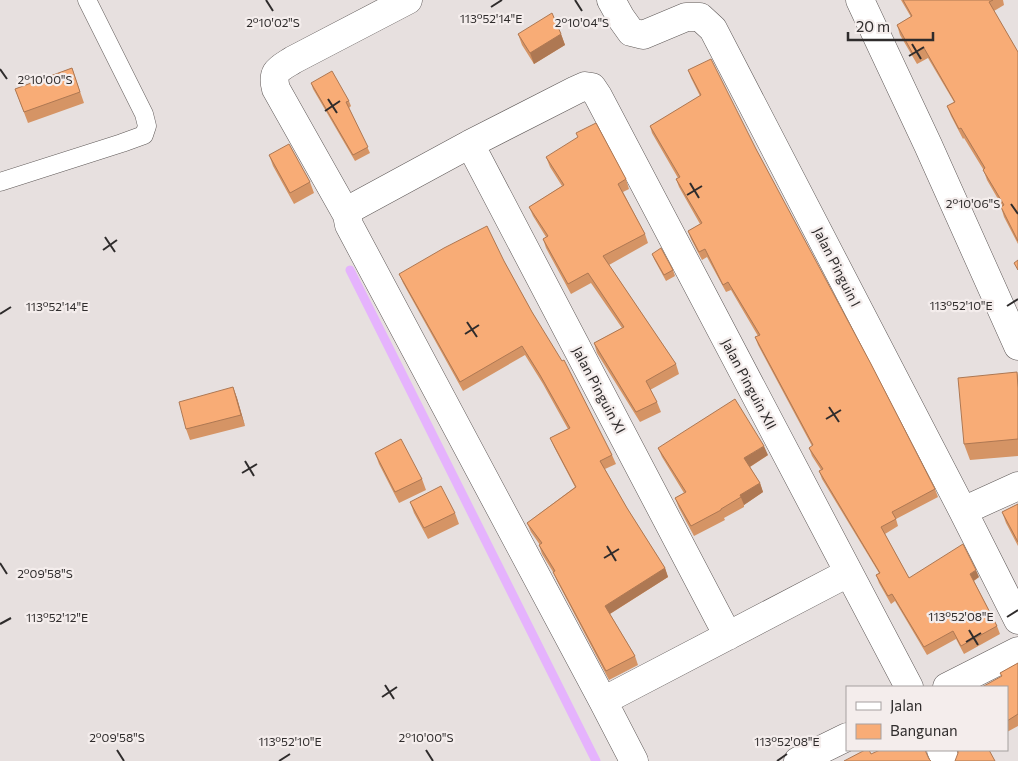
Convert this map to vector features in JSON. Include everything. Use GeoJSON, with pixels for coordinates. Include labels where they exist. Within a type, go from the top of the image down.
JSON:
{"type":"FeatureCollection","features":[{"type":"Feature","properties":{"kind":"street"},"geometry":{"type":"LineString","coordinates":[[408,0],[292,60],[277,70],[274,80],[276,89],[347,215],[349,225],[634,761]]}},
{"type":"Feature","properties":{"kind":"street","name":"Jalan Pinguin I"},"geometry":{"type":"LineString","coordinates":[[611,0],[631,32],[643,35],[686,17],[700,17],[713,29],[1018,620]]}},
{"type":"Feature","properties":{"kind":"street"},"geometry":{"type":"LineString","coordinates":[[860,0],[928,145],[1018,346]]}},
{"type":"Feature","properties":{"kind":"street","name":"Jalan Pinguin XII"},"geometry":{"type":"LineString","coordinates":[[470,144],[576,90],[585,86],[592,87],[908,686]]}},
{"type":"Feature","properties":{"kind":"street"},"geometry":{"type":"LineString","coordinates":[[347,215],[352,208],[470,144]]}},
{"type":"Feature","properties":{"kind":"street","name":"Jalan Pinguin XI"},"geometry":{"type":"LineString","coordinates":[[470,144],[728,636]]}},
{"type":"Feature","properties":{"kind":"street"},"geometry":{"type":"LineString","coordinates":[[963,511],[1018,486]]}},
{"type":"Feature","properties":{"kind":"street"},"geometry":{"type":"LineString","coordinates":[[603,701],[848,573]]}},
{"type":"Feature","properties":{"kind":"street"},"geometry":{"type":"LineString","coordinates":[[949,686],[1018,651]]}},
{"type":"Feature","properties":{"kind":"street"},"geometry":{"type":"LineString","coordinates":[[798,761],[846,737]]}},
{"type":"Feature","properties":{"kind":"lane"},"geometry":{"type":"LineString","coordinates":[[0,182],[144,135],[147,126],[144,114],[87,0]]}},
{"type":"Feature","properties":{"kind":"building"},"geometry":{"type":"Polygon","coordinates":[[[903,0],[993,0],[989,2],[1018,52],[1018,241],[1001,207],[1004,205],[983,170],[985,168],[961,128],[959,129],[947,106],[955,102],[924,48],[913,54],[897,25],[912,16],[903,0]]]}},
{"type":"Feature","properties":{"kind":"building"},"geometry":{"type":"Polygon","coordinates":[[[552,13],[561,34],[530,53],[518,34],[552,13]]]}},
{"type":"Feature","properties":{"kind":"building"},"geometry":{"type":"Polygon","coordinates":[[[711,59],[756,149],[871,364],[935,489],[892,512],[896,519],[881,527],[909,578],[963,544],[976,570],[970,574],[997,626],[961,646],[953,631],[924,647],[892,594],[888,596],[876,575],[880,573],[819,471],[823,469],[809,448],[813,445],[755,337],[760,335],[728,282],[723,285],[705,249],[699,252],[688,231],[702,223],[676,179],[680,177],[650,126],[701,95],[688,70],[711,59]]]}},
{"type":"Feature","properties":{"kind":"building"},"geometry":{"type":"Polygon","coordinates":[[[72,68],[80,92],[24,112],[15,89],[72,68]]]}},
{"type":"Feature","properties":{"kind":"building"},"geometry":{"type":"Polygon","coordinates":[[[332,71],[349,101],[346,102],[368,147],[353,155],[311,83],[332,71]]]}},
{"type":"Feature","properties":{"kind":"building"},"geometry":{"type":"Polygon","coordinates":[[[596,123],[626,179],[618,184],[645,234],[603,256],[676,364],[646,381],[657,402],[636,412],[594,343],[624,327],[588,273],[568,284],[543,239],[548,236],[529,207],[564,185],[546,157],[578,137],[576,133],[596,123]]]}},
{"type":"Feature","properties":{"kind":"building"},"geometry":{"type":"Polygon","coordinates":[[[289,144],[310,182],[290,193],[269,155],[289,144]]]}},
{"type":"Feature","properties":{"kind":"building"},"geometry":{"type":"Polygon","coordinates":[[[487,226],[532,312],[562,361],[564,360],[612,455],[600,461],[665,568],[605,606],[635,656],[606,671],[553,572],[555,571],[539,545],[542,543],[527,523],[576,487],[550,438],[570,428],[522,346],[460,382],[399,274],[487,226]]]}},
{"type":"Feature","properties":{"kind":"building"},"geometry":{"type":"Polygon","coordinates":[[[661,248],[673,270],[664,275],[652,254],[661,248]]]}},
{"type":"Feature","properties":{"kind":"building"},"geometry":{"type":"Polygon","coordinates":[[[1018,260],[1018,270],[1014,263],[1018,260]]]}},
{"type":"Feature","properties":{"kind":"building"},"geometry":{"type":"Polygon","coordinates":[[[1017,372],[1018,439],[964,444],[958,378],[1017,372]]]}},
{"type":"Feature","properties":{"kind":"building"},"geometry":{"type":"Polygon","coordinates":[[[233,387],[241,415],[186,429],[179,402],[233,387]]]}},
{"type":"Feature","properties":{"kind":"building"},"geometry":{"type":"Polygon","coordinates":[[[735,399],[764,446],[744,458],[760,483],[740,495],[741,497],[721,510],[691,526],[675,498],[686,492],[658,448],[735,399]]]}},
{"type":"Feature","properties":{"kind":"building"},"geometry":{"type":"Polygon","coordinates":[[[401,439],[422,479],[395,492],[375,453],[401,439]]]}},
{"type":"Feature","properties":{"kind":"building"},"geometry":{"type":"Polygon","coordinates":[[[441,486],[455,513],[424,528],[410,502],[441,486]]]}},
{"type":"Feature","properties":{"kind":"building"},"geometry":{"type":"Polygon","coordinates":[[[1018,504],[1018,542],[1002,512],[1018,504]]]}},
{"type":"Feature","properties":{"kind":"building"},"geometry":{"type":"Polygon","coordinates":[[[1018,663],[1018,714],[1008,720],[1008,686],[984,686],[1002,676],[1000,673],[1018,663]]]}},
{"type":"Feature","properties":{"kind":"building"},"geometry":{"type":"Polygon","coordinates":[[[863,751],[870,751],[871,754],[878,751],[925,751],[931,761],[844,761],[863,751]]]}},
{"type":"Feature","properties":{"kind":"building"},"geometry":{"type":"Polygon","coordinates":[[[958,751],[990,751],[995,761],[955,761],[958,751]]]}},
{"type":"Feature","properties":{"kind":"waterway"},"geometry":{"type":"LineString","coordinates":[[350,270],[596,761]]}}]}
